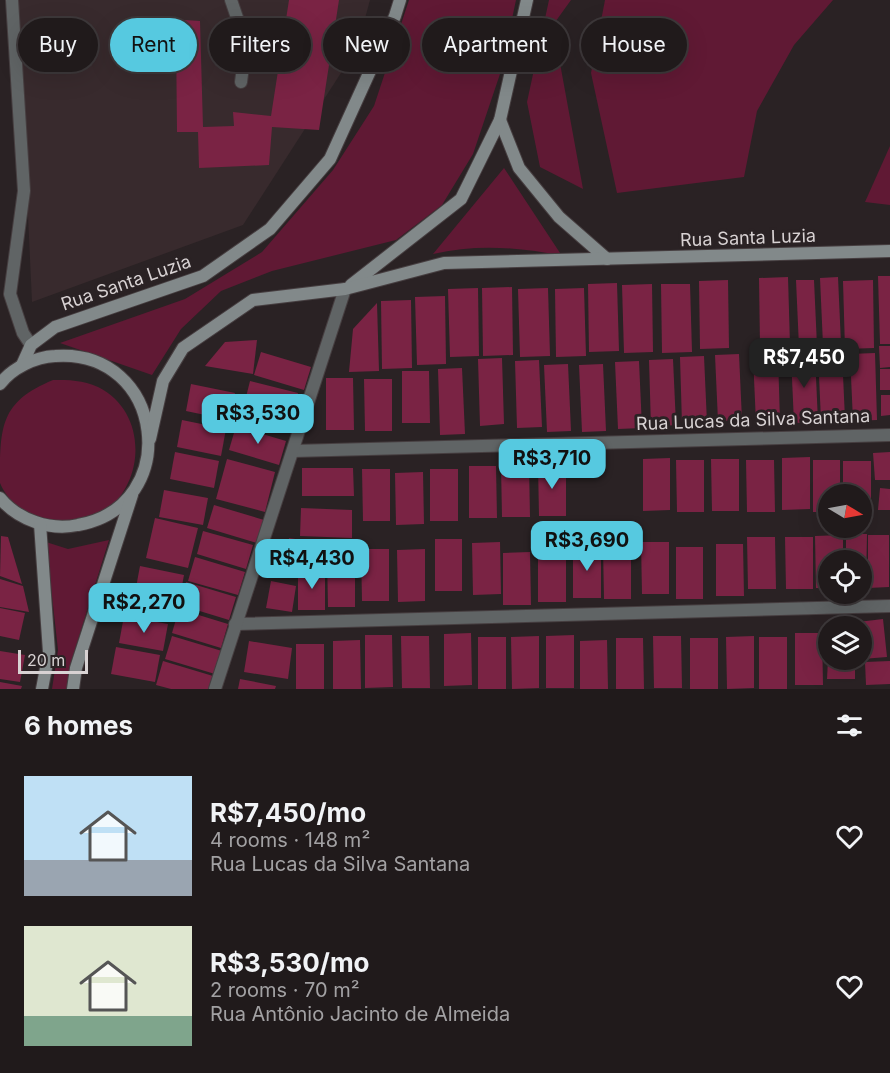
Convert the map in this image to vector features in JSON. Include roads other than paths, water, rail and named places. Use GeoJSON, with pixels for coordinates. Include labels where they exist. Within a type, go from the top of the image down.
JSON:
{"type":"FeatureCollection","features":[{"type":"Feature","properties":{"kind":"main road","name":"Rua Santa Luzia"},"geometry":{"type":"LineString","coordinates":[[22,365],[31,345],[55,327],[202,276],[270,229],[330,159],[395,16],[400,0]]}},
{"type":"Feature","properties":{"kind":"main road"},"geometry":{"type":"LineString","coordinates":[[345,289],[461,199],[500,120],[527,0]]}},
{"type":"Feature","properties":{"kind":"main road"},"geometry":{"type":"LineString","coordinates":[[500,120],[519,168],[559,217],[607,259]]}},
{"type":"Feature","properties":{"kind":"main road","name":"Rua Santa Luzia"},"geometry":{"type":"LineString","coordinates":[[150,439],[163,381],[183,348],[253,300],[345,289],[444,262],[890,251]]}},
{"type":"Feature","properties":{"kind":"main road"},"geometry":{"type":"LineString","coordinates":[[1,381],[22,365],[45,357],[71,355],[95,361],[117,373],[134,391],[146,414],[150,439],[146,466],[134,491],[76,668],[73,689]]}},
{"type":"Feature","properties":{"kind":"main road"},"geometry":{"type":"LineString","coordinates":[[2,503],[21,516],[40,524],[66,528],[92,523],[116,510],[134,491]]}},
{"type":"Feature","properties":{"kind":"main road"},"geometry":{"type":"LineString","coordinates":[[40,524],[49,652],[42,689]]}},
{"type":"Feature","properties":{"kind":"street"},"geometry":{"type":"LineString","coordinates":[[12,0],[24,191],[10,294],[23,333],[31,345]]}},
{"type":"Feature","properties":{"kind":"street"},"geometry":{"type":"LineString","coordinates":[[231,0],[246,44],[241,82]]}},
{"type":"Feature","properties":{"kind":"street"},"geometry":{"type":"LineString","coordinates":[[214,689],[345,289]]}},
{"type":"Feature","properties":{"kind":"street","name":"Rua Lucas da Silva Santana"},"geometry":{"type":"LineString","coordinates":[[293,451],[890,435]]}},
{"type":"Feature","properties":{"kind":"street"},"geometry":{"type":"LineString","coordinates":[[235,624],[890,606]]}}]}
